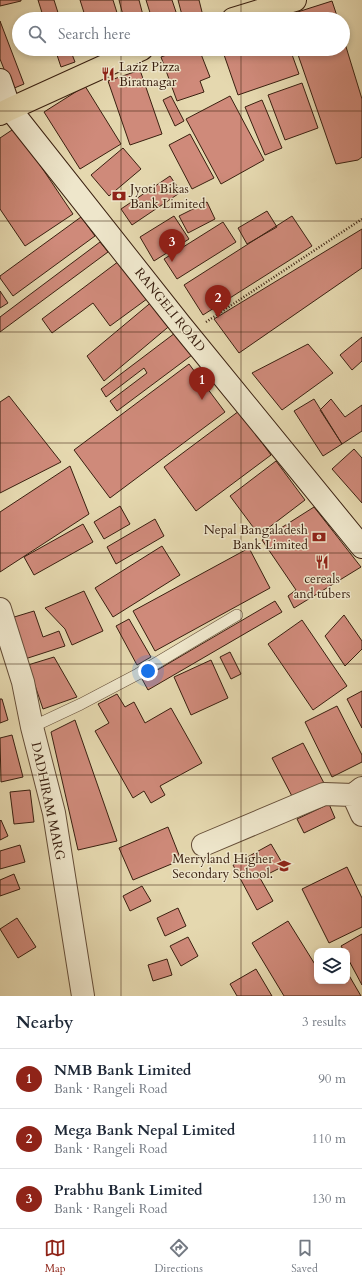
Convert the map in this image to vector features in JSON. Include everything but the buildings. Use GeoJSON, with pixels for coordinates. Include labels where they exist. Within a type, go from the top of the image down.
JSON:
{"type":"FeatureCollection","features":[{"type":"Feature","properties":{"kind":"main road"},"geometry":{"type":"LineString","coordinates":[[256,12],[295,0]]}},
{"type":"Feature","properties":{"kind":"main road"},"geometry":{"type":"LineString","coordinates":[[5,111],[127,56]]}},
{"type":"Feature","properties":{"kind":"main road","name":"RANGELI ROAD"},"geometry":{"type":"LineString","coordinates":[[0,80],[5,111],[362,547]]}},
{"type":"Feature","properties":{"kind":"main road","name":"DADHIRAM MARG"},"geometry":{"type":"LineString","coordinates":[[0,609],[23,682],[32,727],[54,813],[83,996]]}},
{"type":"Feature","properties":{"kind":"main road"},"geometry":{"type":"LineString","coordinates":[[203,846],[324,794],[358,791],[362,815]]}},
{"type":"Feature","properties":{"kind":"lane"},"geometry":{"type":"LineString","coordinates":[[32,727],[81,704],[138,674],[237,615]]}},
{"type":"Feature","properties":{"kind":"path"},"geometry":{"type":"LineString","coordinates":[[188,333],[362,219]]}},
{"type":"Feature","properties":{"kind":"place","name":"Laziz Pizza Biratnagar"},"geometry":{"type":"Point","coordinates":[108,74]}},
{"type":"Feature","properties":{"kind":"place","name":"Jyoti Bikas Bank Limited"},"geometry":{"type":"Point","coordinates":[119,196]}},
{"type":"Feature","properties":{"kind":"place","name":"Prabhu Bank Limited"},"geometry":{"type":"Point","coordinates":[172,262]}},
{"type":"Feature","properties":{"kind":"place","name":"Mega Bank Nepal Limited"},"geometry":{"type":"Point","coordinates":[218,318]}},
{"type":"Feature","properties":{"kind":"place","name":"NMB Bank Limited"},"geometry":{"type":"Point","coordinates":[202,400]}},
{"type":"Feature","properties":{"kind":"place","name":"Nepal Bangaladesh Bank Limited"},"geometry":{"type":"Point","coordinates":[319,537]}},
{"type":"Feature","properties":{"kind":"place","name":"cereals and tubers"},"geometry":{"type":"Point","coordinates":[322,562]}},
{"type":"Feature","properties":{"kind":"place","name":"Merryland Higher Secondary School."},"geometry":{"type":"Point","coordinates":[284,866]}}]}
